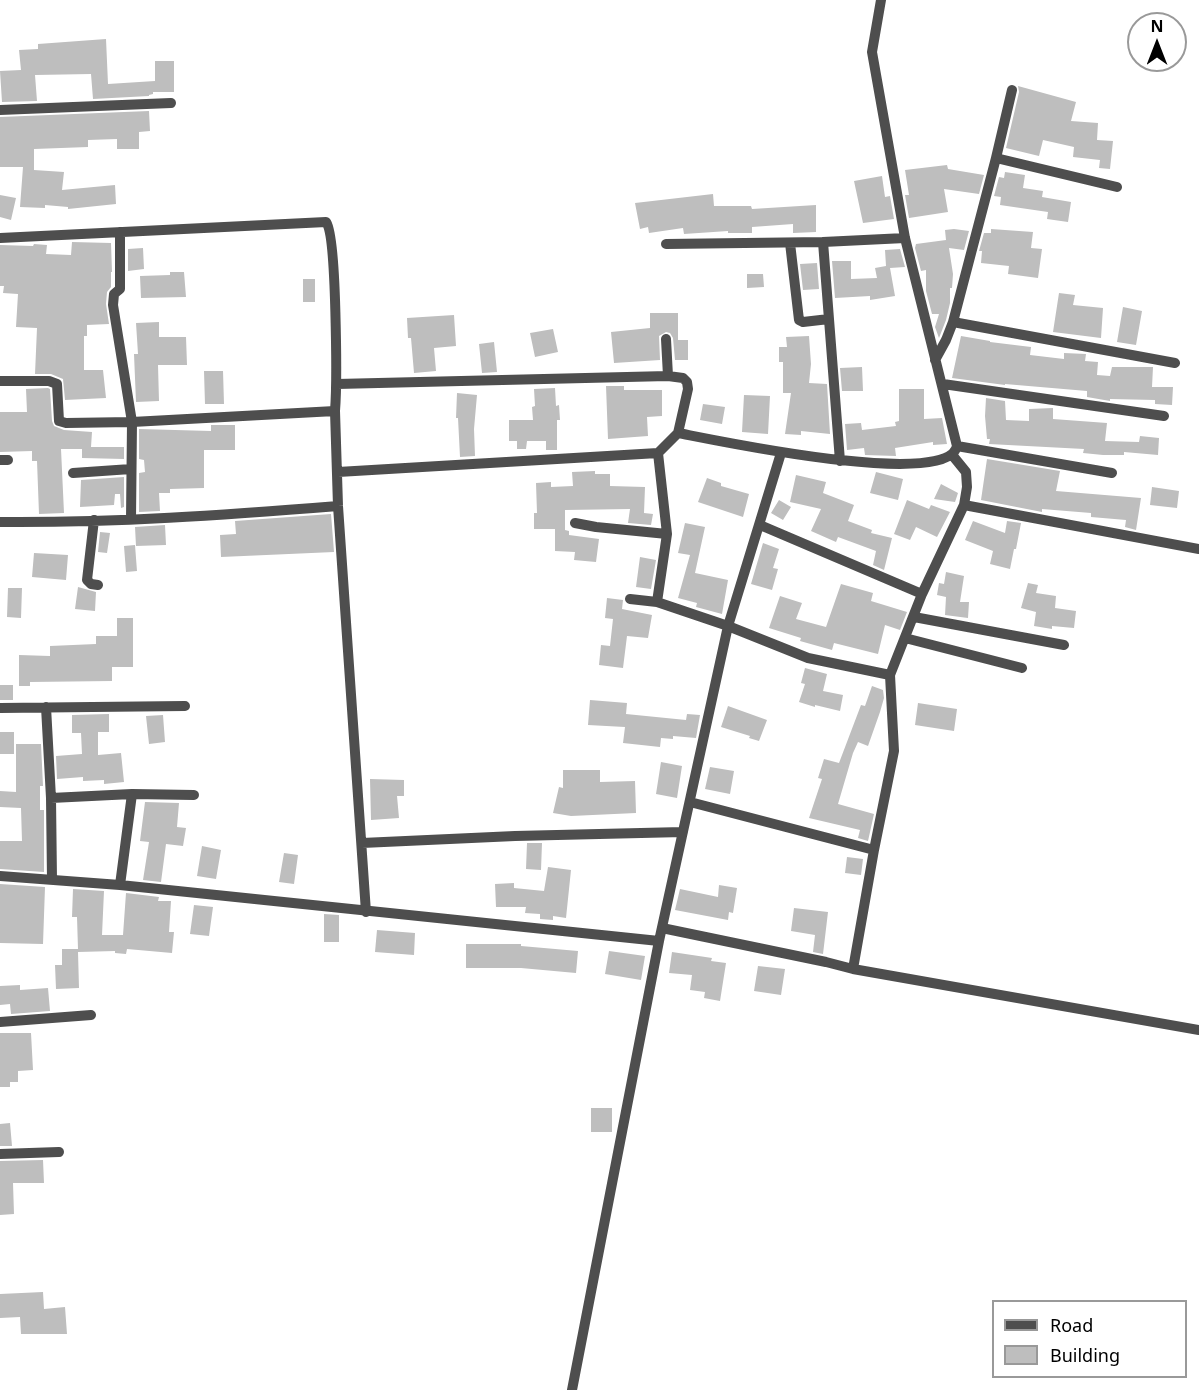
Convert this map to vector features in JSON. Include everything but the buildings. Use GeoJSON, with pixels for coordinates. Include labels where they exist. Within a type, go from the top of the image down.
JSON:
{"type":"FeatureCollection","features":[{"type":"Feature","properties":{"kind":"street"},"geometry":{"type":"LineString","coordinates":[[853,969],[894,751],[890,675],[922,594],[964,505],[967,487],[966,472],[955,451],[943,384],[905,238],[872,52],[881,0]]}},
{"type":"Feature","properties":{"kind":"street"},"geometry":{"type":"LineString","coordinates":[[935,360],[953,322],[1012,90]]}},
{"type":"Feature","properties":{"kind":"street"},"geometry":{"type":"LineString","coordinates":[[0,110],[171,103]]}},
{"type":"Feature","properties":{"kind":"street"},"geometry":{"type":"LineString","coordinates":[[996,158],[1117,187]]}},
{"type":"Feature","properties":{"kind":"street"},"geometry":{"type":"LineString","coordinates":[[0,238],[326,222],[330,227],[337,384],[335,411],[338,506],[366,912]]}},
{"type":"Feature","properties":{"kind":"street"},"geometry":{"type":"LineString","coordinates":[[120,232],[120,289],[114,294],[113,305],[132,422],[131,519]]}},
{"type":"Feature","properties":{"kind":"street"},"geometry":{"type":"LineString","coordinates":[[666,244],[790,243],[905,238]]}},
{"type":"Feature","properties":{"kind":"street"},"geometry":{"type":"LineString","coordinates":[[823,242],[840,461]]}},
{"type":"Feature","properties":{"kind":"street"},"geometry":{"type":"LineString","coordinates":[[790,243],[799,320],[829,319]]}},
{"type":"Feature","properties":{"kind":"street"},"geometry":{"type":"LineString","coordinates":[[953,322],[1175,363]]}},
{"type":"Feature","properties":{"kind":"street"},"geometry":{"type":"LineString","coordinates":[[666,339],[668,376]]}},
{"type":"Feature","properties":{"kind":"street"},"geometry":{"type":"LineString","coordinates":[[337,384],[668,376],[683,378],[687,382],[688,389],[678,433],[658,453],[338,472]]}},
{"type":"Feature","properties":{"kind":"street"},"geometry":{"type":"LineString","coordinates":[[0,381],[49,381],[57,384],[59,421],[62,423],[132,422],[335,411]]}},
{"type":"Feature","properties":{"kind":"street"},"geometry":{"type":"LineString","coordinates":[[943,384],[1164,416]]}},
{"type":"Feature","properties":{"kind":"street"},"geometry":{"type":"LineString","coordinates":[[678,433],[781,453],[840,461],[914,464],[955,451],[1112,473]]}},
{"type":"Feature","properties":{"kind":"street"},"geometry":{"type":"LineString","coordinates":[[657,602],[667,534],[658,453]]}},
{"type":"Feature","properties":{"kind":"street"},"geometry":{"type":"LineString","coordinates":[[572,1390],[659,941],[728,626],[781,453]]}},
{"type":"Feature","properties":{"kind":"street"},"geometry":{"type":"LineString","coordinates":[[73,473],[131,469]]}},
{"type":"Feature","properties":{"kind":"street"},"geometry":{"type":"LineString","coordinates":[[964,505],[1199,549]]}},
{"type":"Feature","properties":{"kind":"street"},"geometry":{"type":"LineString","coordinates":[[0,522],[131,519],[338,506]]}},
{"type":"Feature","properties":{"kind":"street"},"geometry":{"type":"LineString","coordinates":[[94,520],[87,580],[91,584],[98,585]]}},
{"type":"Feature","properties":{"kind":"street"},"geometry":{"type":"LineString","coordinates":[[576,523],[596,528],[667,534]]}},
{"type":"Feature","properties":{"kind":"street"},"geometry":{"type":"LineString","coordinates":[[760,525],[922,594]]}},
{"type":"Feature","properties":{"kind":"street"},"geometry":{"type":"LineString","coordinates":[[630,599],[657,602],[808,657],[890,675]]}},
{"type":"Feature","properties":{"kind":"street"},"geometry":{"type":"LineString","coordinates":[[914,617],[1064,645]]}},
{"type":"Feature","properties":{"kind":"street"},"geometry":{"type":"LineString","coordinates":[[905,638],[1022,668]]}},
{"type":"Feature","properties":{"kind":"street"},"geometry":{"type":"LineString","coordinates":[[0,708],[185,706]]}},
{"type":"Feature","properties":{"kind":"street"},"geometry":{"type":"LineString","coordinates":[[46,707],[51,798],[52,880]]}},
{"type":"Feature","properties":{"kind":"street"},"geometry":{"type":"LineString","coordinates":[[51,798],[132,794],[194,795]]}},
{"type":"Feature","properties":{"kind":"street"},"geometry":{"type":"LineString","coordinates":[[120,885],[132,794]]}},
{"type":"Feature","properties":{"kind":"street"},"geometry":{"type":"LineString","coordinates":[[690,802],[874,850]]}},
{"type":"Feature","properties":{"kind":"street"},"geometry":{"type":"LineString","coordinates":[[362,843],[683,832]]}},
{"type":"Feature","properties":{"kind":"street"},"geometry":{"type":"LineString","coordinates":[[0,876],[120,885],[659,941]]}},
{"type":"Feature","properties":{"kind":"street"},"geometry":{"type":"LineString","coordinates":[[662,928],[853,969],[1199,1030]]}},
{"type":"Feature","properties":{"kind":"street"},"geometry":{"type":"LineString","coordinates":[[0,1022],[91,1015]]}},
{"type":"Feature","properties":{"kind":"street"},"geometry":{"type":"LineString","coordinates":[[0,1154],[59,1152]]}}]}
